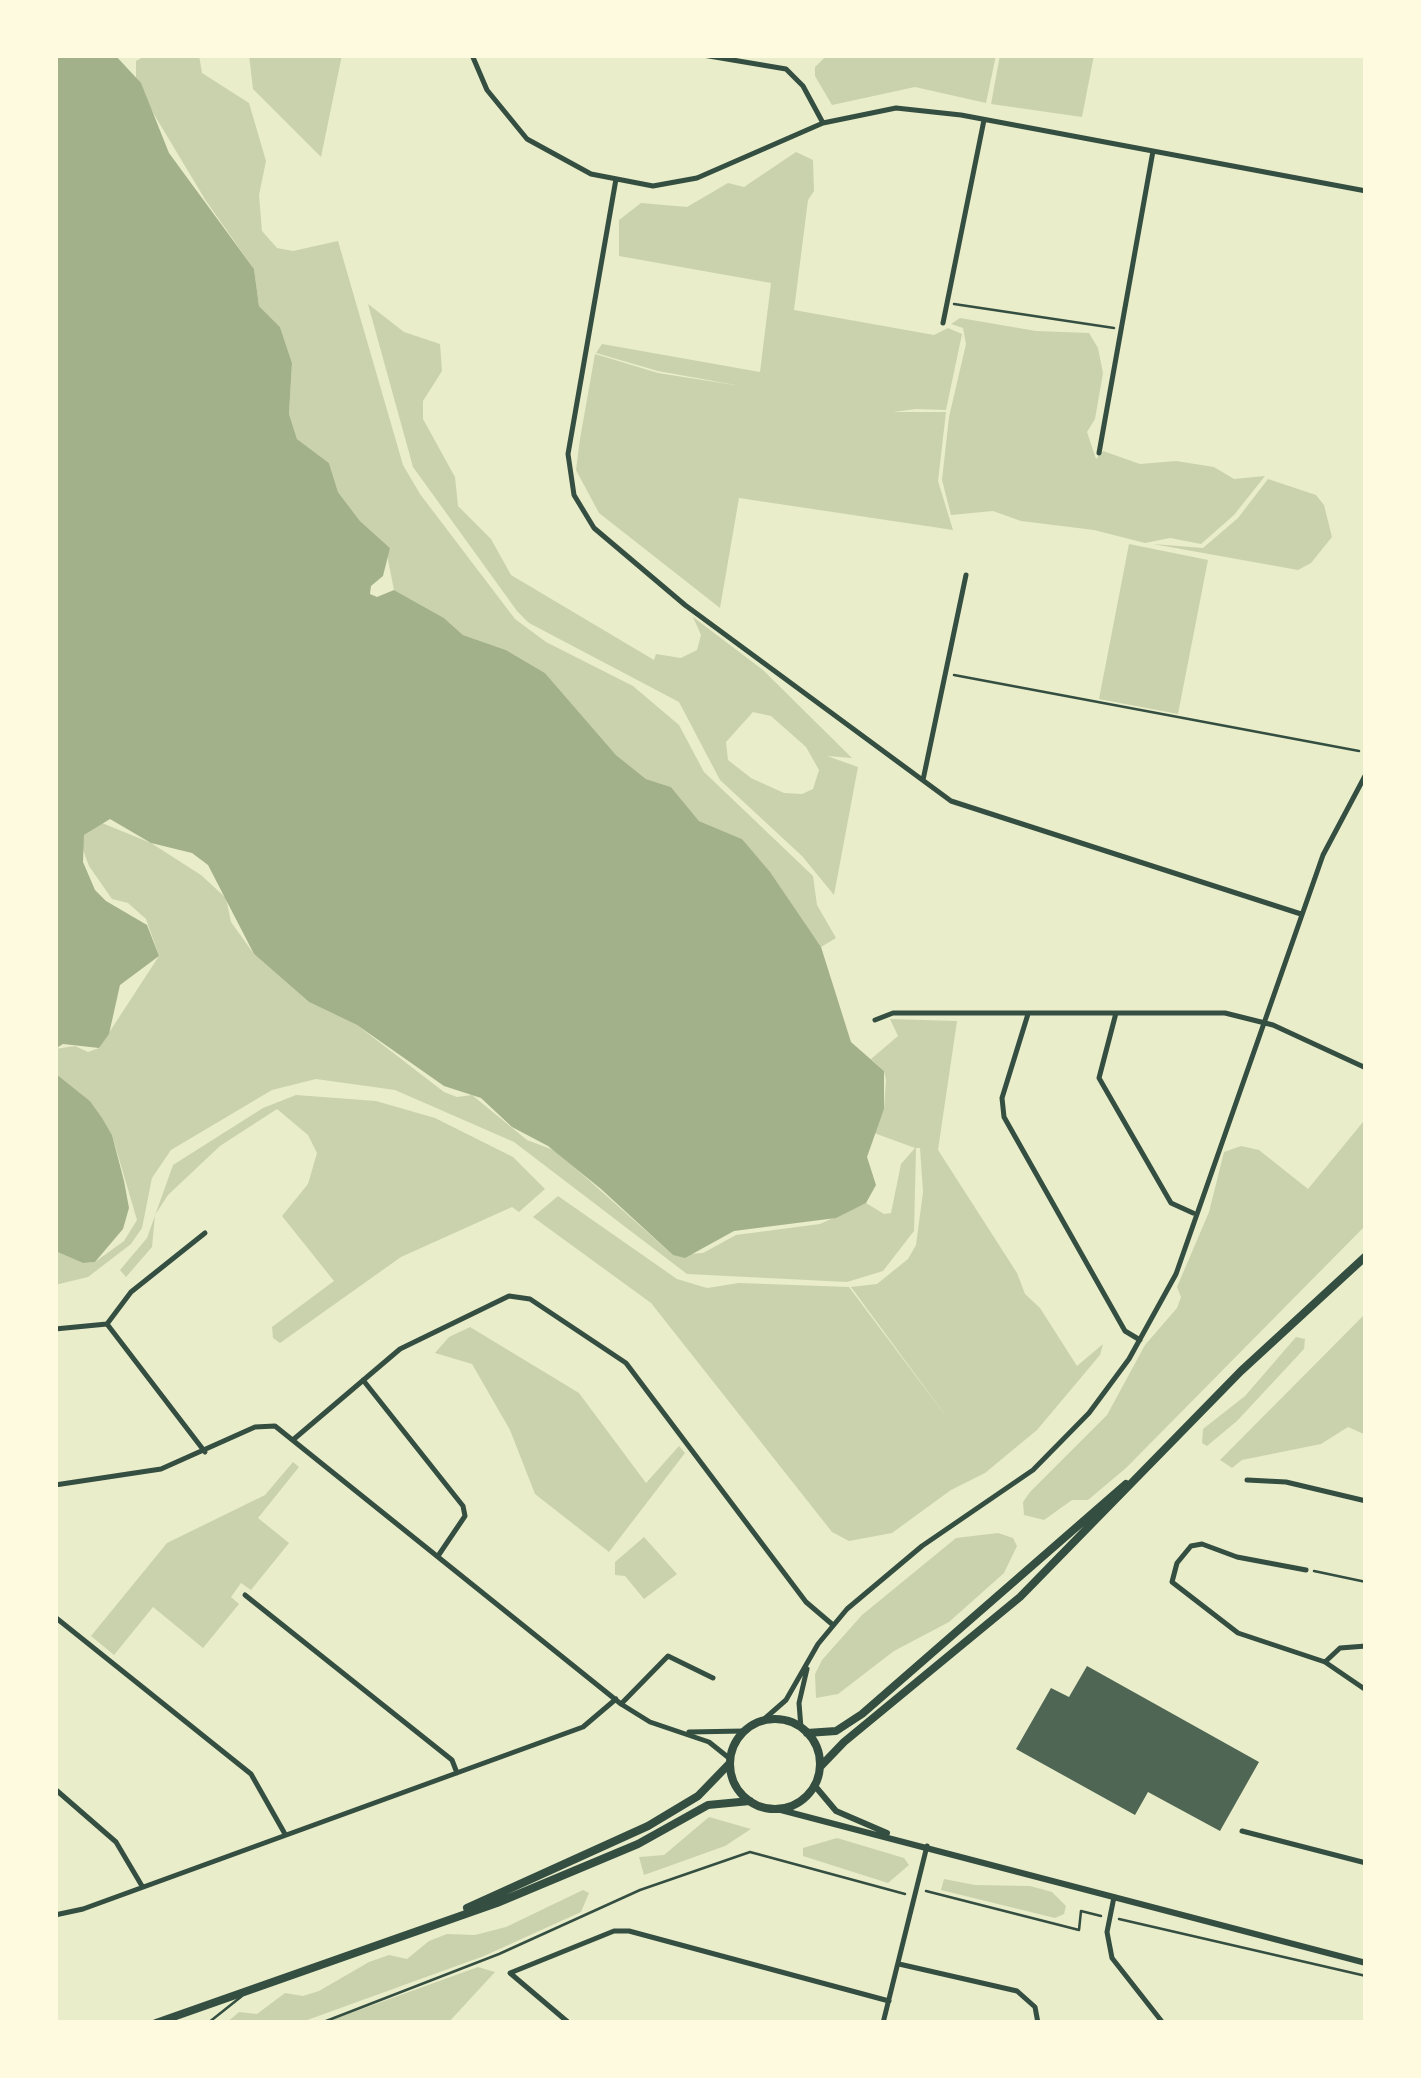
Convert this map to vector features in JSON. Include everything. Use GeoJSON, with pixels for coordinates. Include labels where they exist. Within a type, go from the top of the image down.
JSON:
{"type":"FeatureCollection","features":[{"type":"Feature","properties":{"kind":"main road"},"geometry":{"type":"LineString","coordinates":[[156,2023],[459,1913],[497,1904],[638,1844],[708,1805],[750,1801],[777,1810],[800,1801],[815,1786],[820,1767],[844,1742],[1020,1596],[1296,1318],[1366,1256]]}},
{"type":"Feature","properties":{"kind":"main road"},"geometry":{"type":"LineString","coordinates":[[459,1913],[493,1894],[648,1826],[698,1796],[730,1761],[744,1731],[762,1721],[780,1720],[804,1731],[836,1730],[862,1714],[1135,1478]]}},
{"type":"Feature","properties":{"kind":"main road"},"geometry":{"type":"LineString","coordinates":[[804,1731],[820,1767]]}},
{"type":"Feature","properties":{"kind":"main road"},"geometry":{"type":"LineString","coordinates":[[730,1761],[734,1783],[750,1801]]}},
{"type":"Feature","properties":{"kind":"street"},"geometry":{"type":"LineString","coordinates":[[472,55],[487,90],[527,139],[568,164],[653,186],[697,178],[823,123],[896,108],[984,120],[1366,191]]}},
{"type":"Feature","properties":{"kind":"street"},"geometry":{"type":"LineString","coordinates":[[704,55],[786,69],[802,86],[823,123]]}},
{"type":"Feature","properties":{"kind":"street"},"geometry":{"type":"LineString","coordinates":[[942,323],[984,120]]}},
{"type":"Feature","properties":{"kind":"street"},"geometry":{"type":"LineString","coordinates":[[1099,452],[1152,151]]}},
{"type":"Feature","properties":{"kind":"street"},"geometry":{"type":"LineString","coordinates":[[616,179],[568,454],[574,495],[594,528],[685,604],[952,801],[1301,914]]}},
{"type":"Feature","properties":{"kind":"street"},"geometry":{"type":"LineString","coordinates":[[924,780],[966,575]]}},
{"type":"Feature","properties":{"kind":"street"},"geometry":{"type":"LineString","coordinates":[[762,1721],[786,1700],[833,1625],[891,1569],[1034,1470],[1089,1413],[1140,1340],[1176,1274],[1194,1213],[1335,827],[1366,774]]}},
{"type":"Feature","properties":{"kind":"street"},"geometry":{"type":"LineString","coordinates":[[876,1020],[893,1013],[1224,1014],[1262,1022],[1366,1068]]}},
{"type":"Feature","properties":{"kind":"street"},"geometry":{"type":"LineString","coordinates":[[1116,1013],[1098,1078],[1171,1203],[1194,1213]]}},
{"type":"Feature","properties":{"kind":"street"},"geometry":{"type":"LineString","coordinates":[[1028,1014],[1002,1098],[1004,1117],[1125,1331],[1140,1340]]}},
{"type":"Feature","properties":{"kind":"street"},"geometry":{"type":"LineString","coordinates":[[55,1329],[108,1324],[131,1292],[205,1233]]}},
{"type":"Feature","properties":{"kind":"street"},"geometry":{"type":"LineString","coordinates":[[294,1439],[421,1337],[509,1296],[530,1300],[626,1363],[806,1602],[833,1625]]}},
{"type":"Feature","properties":{"kind":"street"},"geometry":{"type":"LineString","coordinates":[[108,1324],[206,1452]]}},
{"type":"Feature","properties":{"kind":"street"},"geometry":{"type":"LineString","coordinates":[[363,1380],[463,1506],[464,1516],[438,1556]]}},
{"type":"Feature","properties":{"kind":"street"},"geometry":{"type":"LineString","coordinates":[[55,1486],[161,1469],[269,1424],[294,1439],[618,1702],[650,1722],[686,1732],[744,1731]]}},
{"type":"Feature","properties":{"kind":"street"},"geometry":{"type":"LineString","coordinates":[[1247,1480],[1286,1482],[1366,1501]]}},
{"type":"Feature","properties":{"kind":"street"},"geometry":{"type":"LineString","coordinates":[[1306,1570],[1237,1558],[1202,1544],[1192,1546],[1176,1563],[1172,1582],[1238,1633],[1325,1662],[1366,1690]]}},
{"type":"Feature","properties":{"kind":"street"},"geometry":{"type":"LineString","coordinates":[[245,1594],[452,1760],[457,1773]]}},
{"type":"Feature","properties":{"kind":"street"},"geometry":{"type":"LineString","coordinates":[[55,1617],[242,1765],[265,1792],[285,1834]]}},
{"type":"Feature","properties":{"kind":"street"},"geometry":{"type":"LineString","coordinates":[[1325,1662],[1340,1648],[1366,1646]]}},
{"type":"Feature","properties":{"kind":"street"},"geometry":{"type":"LineString","coordinates":[[55,1915],[583,1727],[618,1702],[668,1656],[713,1678]]}},
{"type":"Feature","properties":{"kind":"street"},"geometry":{"type":"LineString","coordinates":[[804,1731],[799,1704],[807,1666]]}},
{"type":"Feature","properties":{"kind":"street"},"geometry":{"type":"LineString","coordinates":[[686,1732],[730,1761]]}},
{"type":"Feature","properties":{"kind":"street"},"geometry":{"type":"LineString","coordinates":[[815,1786],[836,1811],[902,1840]]}},
{"type":"Feature","properties":{"kind":"street"},"geometry":{"type":"LineString","coordinates":[[55,1789],[116,1842],[142,1886]]}},
{"type":"Feature","properties":{"kind":"street"},"geometry":{"type":"LineString","coordinates":[[777,1810],[1366,1963]]}},
{"type":"Feature","properties":{"kind":"street"},"geometry":{"type":"LineString","coordinates":[[1242,1831],[1366,1864]]}},
{"type":"Feature","properties":{"kind":"street"},"geometry":{"type":"LineString","coordinates":[[884,2023],[927,1846]]}},
{"type":"Feature","properties":{"kind":"street"},"geometry":{"type":"LineString","coordinates":[[1114,1897],[1107,1943],[1112,1958],[1163,2023]]}},
{"type":"Feature","properties":{"kind":"street"},"geometry":{"type":"LineString","coordinates":[[570,2023],[510,1973],[614,1931],[629,1931],[889,2001]]}},
{"type":"Feature","properties":{"kind":"street"},"geometry":{"type":"LineString","coordinates":[[899,1964],[1017,1990],[1036,2008],[1038,2023]]}},
{"type":"Feature","properties":{"kind":"lane"},"geometry":{"type":"LineString","coordinates":[[208,2023],[247,1989]]}},
{"type":"Feature","properties":{"kind":"path"},"geometry":{"type":"LineString","coordinates":[[947,303],[1120,329]]}},
{"type":"Feature","properties":{"kind":"path"},"geometry":{"type":"LineString","coordinates":[[948,674],[1359,751]]}},
{"type":"Feature","properties":{"kind":"path"},"geometry":{"type":"LineString","coordinates":[[1306,1570],[1366,1582]]}},
{"type":"Feature","properties":{"kind":"path"},"geometry":{"type":"LineString","coordinates":[[321,2023],[500,1954],[640,1890],[750,1852],[1078,1930],[1081,1911],[1366,1976]]}},
{"type":"Feature","properties":{"kind":"shaded area"},"geometry":{"type":"Polygon","coordinates":[[[55,55],[115,55],[141,83],[169,153],[254,269],[259,306],[280,327],[292,363],[289,414],[297,439],[329,463],[338,492],[360,521],[390,548],[383,576],[371,586],[370,594],[377,597],[394,590],[444,618],[463,635],[506,650],[545,673],[616,755],[646,779],[671,787],[699,821],[742,839],[770,872],[821,947],[851,1042],[884,1071],[884,1109],[867,1157],[876,1185],[866,1203],[836,1218],[734,1231],[685,1258],[673,1255],[601,1189],[548,1146],[512,1127],[481,1098],[444,1086],[357,1025],[309,1002],[254,954],[208,865],[192,853],[151,843],[110,819],[84,835],[83,862],[95,890],[106,901],[147,925],[159,956],[120,985],[109,1034],[99,1048],[63,1044],[55,1049],[55,55]]]}},
{"type":"Feature","properties":{"kind":"shaded area"},"geometry":{"type":"Polygon","coordinates":[[[147,55],[199,55],[202,73],[249,103],[266,161],[259,195],[262,231],[277,248],[293,251],[338,241],[403,465],[420,494],[515,619],[546,642],[633,686],[679,725],[704,772],[813,876],[817,905],[836,938],[821,947],[742,839],[699,821],[671,787],[646,779],[616,755],[545,673],[506,650],[463,635],[444,618],[394,590],[387,555],[390,548],[360,521],[338,492],[329,463],[297,439],[289,414],[292,363],[280,327],[259,306],[254,269],[206,201],[152,111],[136,78],[136,61],[147,55]]]}},
{"type":"Feature","properties":{"kind":"shaded area"},"geometry":{"type":"Polygon","coordinates":[[[249,55],[342,55],[321,157],[253,89],[249,55]]]}},
{"type":"Feature","properties":{"kind":"shaded area"},"geometry":{"type":"Polygon","coordinates":[[[827,55],[996,55],[986,103],[915,87],[832,105],[815,76],[815,67],[827,55]]]}},
{"type":"Feature","properties":{"kind":"shaded area"},"geometry":{"type":"Polygon","coordinates":[[[1000,55],[1094,55],[1082,117],[991,104],[1000,55]]]}},
{"type":"Feature","properties":{"kind":"shaded area"},"geometry":{"type":"Polygon","coordinates":[[[796,152],[813,160],[814,191],[808,200],[794,310],[934,335],[948,328],[962,334],[946,410],[893,412],[946,412],[938,481],[953,530],[739,498],[720,608],[599,513],[576,470],[580,439],[595,354],[658,373],[741,386],[658,371],[596,353],[602,344],[760,372],[771,283],[619,256],[619,220],[641,203],[687,207],[728,183],[744,187],[796,152]]]}},
{"type":"Feature","properties":{"kind":"shaded area"},"geometry":{"type":"Polygon","coordinates":[[[368,304],[404,332],[440,344],[442,371],[423,401],[423,419],[455,477],[458,506],[491,539],[511,575],[654,660],[656,654],[681,658],[697,650],[701,635],[693,617],[763,670],[852,758],[827,756],[858,767],[834,895],[802,856],[720,780],[679,702],[529,623],[517,611],[413,467],[368,304]],[[753,712],[726,742],[728,760],[751,778],[784,793],[802,794],[813,789],[819,770],[806,747],[771,716],[753,712]]]}},
{"type":"Feature","properties":{"kind":"shaded area"},"geometry":{"type":"Polygon","coordinates":[[[960,318],[1036,331],[1089,333],[1098,348],[1103,373],[1095,419],[1087,432],[1096,459],[1103,451],[1140,464],[1176,461],[1214,467],[1234,479],[1265,476],[1234,515],[1201,544],[1170,538],[1145,543],[1094,530],[1021,521],[993,511],[951,515],[942,480],[949,417],[966,344],[963,328],[951,324],[960,318]]]}},
{"type":"Feature","properties":{"kind":"shaded area"},"geometry":{"type":"Polygon","coordinates":[[[1268,479],[1316,495],[1324,505],[1332,537],[1311,563],[1298,570],[1153,544],[1203,548],[1238,518],[1268,479]]]}},
{"type":"Feature","properties":{"kind":"shaded area"},"geometry":{"type":"Polygon","coordinates":[[[1129,544],[1208,560],[1178,714],[1099,699],[1129,544]]]}},
{"type":"Feature","properties":{"kind":"shaded area"},"geometry":{"type":"Polygon","coordinates":[[[102,823],[151,843],[201,875],[226,898],[231,922],[254,954],[309,1002],[357,1025],[444,1092],[457,1097],[472,1095],[527,1140],[556,1151],[673,1255],[703,1253],[736,1235],[820,1224],[866,1203],[884,1214],[891,1213],[901,1164],[915,1148],[874,1133],[884,1109],[886,1080],[884,1071],[871,1059],[898,1036],[890,1019],[957,1021],[938,1150],[1017,1273],[1025,1294],[1040,1308],[1077,1366],[1103,1344],[1100,1355],[1037,1430],[985,1473],[951,1490],[892,1533],[849,1541],[832,1532],[651,1303],[533,1217],[558,1196],[677,1279],[707,1288],[739,1283],[849,1287],[951,1423],[851,1287],[877,1284],[908,1259],[916,1245],[923,1192],[920,1148],[916,1148],[914,1231],[883,1271],[847,1282],[687,1274],[514,1142],[395,1090],[316,1079],[272,1090],[171,1150],[152,1178],[142,1228],[131,1244],[88,1277],[55,1285],[55,1251],[83,1263],[95,1262],[124,1241],[137,1220],[112,1135],[90,1101],[55,1073],[55,1049],[75,1046],[88,1052],[99,1048],[159,956],[146,919],[128,903],[112,899],[89,866],[82,847],[84,835],[102,823]]]}},
{"type":"Feature","properties":{"kind":"shaded area"},"geometry":{"type":"Polygon","coordinates":[[[55,1073],[90,1101],[102,1118],[112,1135],[124,1181],[129,1208],[123,1229],[95,1262],[83,1263],[55,1251],[55,1073]]]}},
{"type":"Feature","properties":{"kind":"shaded area"},"geometry":{"type":"Polygon","coordinates":[[[296,1095],[376,1101],[435,1118],[513,1157],[545,1189],[519,1212],[512,1207],[401,1257],[280,1343],[273,1338],[272,1327],[334,1281],[282,1216],[308,1184],[317,1153],[308,1135],[277,1109],[220,1146],[168,1195],[155,1214],[173,1165],[263,1108],[296,1095]]]}},
{"type":"Feature","properties":{"kind":"shaded area"},"geometry":{"type":"Polygon","coordinates":[[[1363,1122],[1366,1225],[1126,1468],[1088,1500],[1072,1500],[1044,1520],[1024,1515],[1023,1502],[1030,1492],[1107,1415],[1145,1345],[1177,1308],[1181,1297],[1177,1287],[1209,1212],[1224,1152],[1241,1146],[1259,1150],[1308,1189],[1363,1122]]]}},
{"type":"Feature","properties":{"kind":"shaded area"},"geometry":{"type":"Polygon","coordinates":[[[155,1216],[152,1247],[126,1277],[120,1270],[147,1238],[155,1216]]]}},
{"type":"Feature","properties":{"kind":"shaded area"},"geometry":{"type":"Polygon","coordinates":[[[1366,1313],[1366,1435],[1348,1427],[1321,1444],[1242,1460],[1232,1468],[1220,1460],[1366,1313]]]}},
{"type":"Feature","properties":{"kind":"shaded area"},"geometry":{"type":"Polygon","coordinates":[[[470,1327],[579,1393],[646,1483],[679,1446],[685,1453],[609,1552],[535,1494],[510,1430],[472,1364],[435,1353],[449,1337],[470,1327]]]}},
{"type":"Feature","properties":{"kind":"shaded area"},"geometry":{"type":"Polygon","coordinates":[[[1296,1337],[1305,1339],[1304,1349],[1237,1421],[1207,1446],[1202,1443],[1203,1429],[1245,1396],[1296,1337]]]}},
{"type":"Feature","properties":{"kind":"shaded area"},"geometry":{"type":"Polygon","coordinates":[[[293,1462],[299,1467],[258,1518],[289,1543],[251,1590],[241,1583],[231,1597],[239,1604],[203,1648],[153,1607],[114,1655],[91,1636],[167,1543],[265,1495],[293,1462]]]}},
{"type":"Feature","properties":{"kind":"shaded area"},"geometry":{"type":"Polygon","coordinates":[[[998,1533],[1013,1538],[1017,1546],[1004,1573],[949,1622],[894,1651],[838,1694],[816,1698],[815,1674],[822,1660],[862,1615],[956,1538],[998,1533]]]}},
{"type":"Feature","properties":{"kind":"shaded area"},"geometry":{"type":"Polygon","coordinates":[[[644,1537],[677,1574],[644,1599],[625,1576],[615,1575],[615,1562],[644,1537]]]}},
{"type":"Feature","properties":{"kind":"shaded area"},"geometry":{"type":"Polygon","coordinates":[[[709,1817],[751,1829],[725,1846],[644,1875],[639,1857],[664,1855],[709,1817]]]}},
{"type":"Feature","properties":{"kind":"shaded area"},"geometry":{"type":"Polygon","coordinates":[[[837,1838],[904,1858],[909,1865],[888,1883],[803,1856],[803,1848],[837,1838]]]}},
{"type":"Feature","properties":{"kind":"shaded area"},"geometry":{"type":"Polygon","coordinates":[[[944,1879],[975,1885],[1030,1886],[1052,1892],[1066,1906],[1064,1914],[1055,1918],[941,1890],[944,1879]]]}},
{"type":"Feature","properties":{"kind":"shaded area"},"geometry":{"type":"Polygon","coordinates":[[[583,1890],[589,1893],[581,1912],[484,1956],[299,2023],[226,2023],[239,2012],[257,2014],[285,1993],[303,1996],[319,1991],[369,1962],[389,1955],[407,1959],[429,1941],[447,1934],[475,1935],[506,1927],[583,1890]]]}},
{"type":"Feature","properties":{"kind":"shaded area"},"geometry":{"type":"Polygon","coordinates":[[[478,1967],[495,1972],[448,2023],[323,2023],[478,1967]]]}},
{"type":"Feature","properties":{"kind":"building"},"geometry":{"type":"Polygon","coordinates":[[[1087,1666],[1259,1762],[1220,1831],[1148,1792],[1135,1815],[1016,1749],[1051,1688],[1069,1697],[1087,1666]]]}}]}
